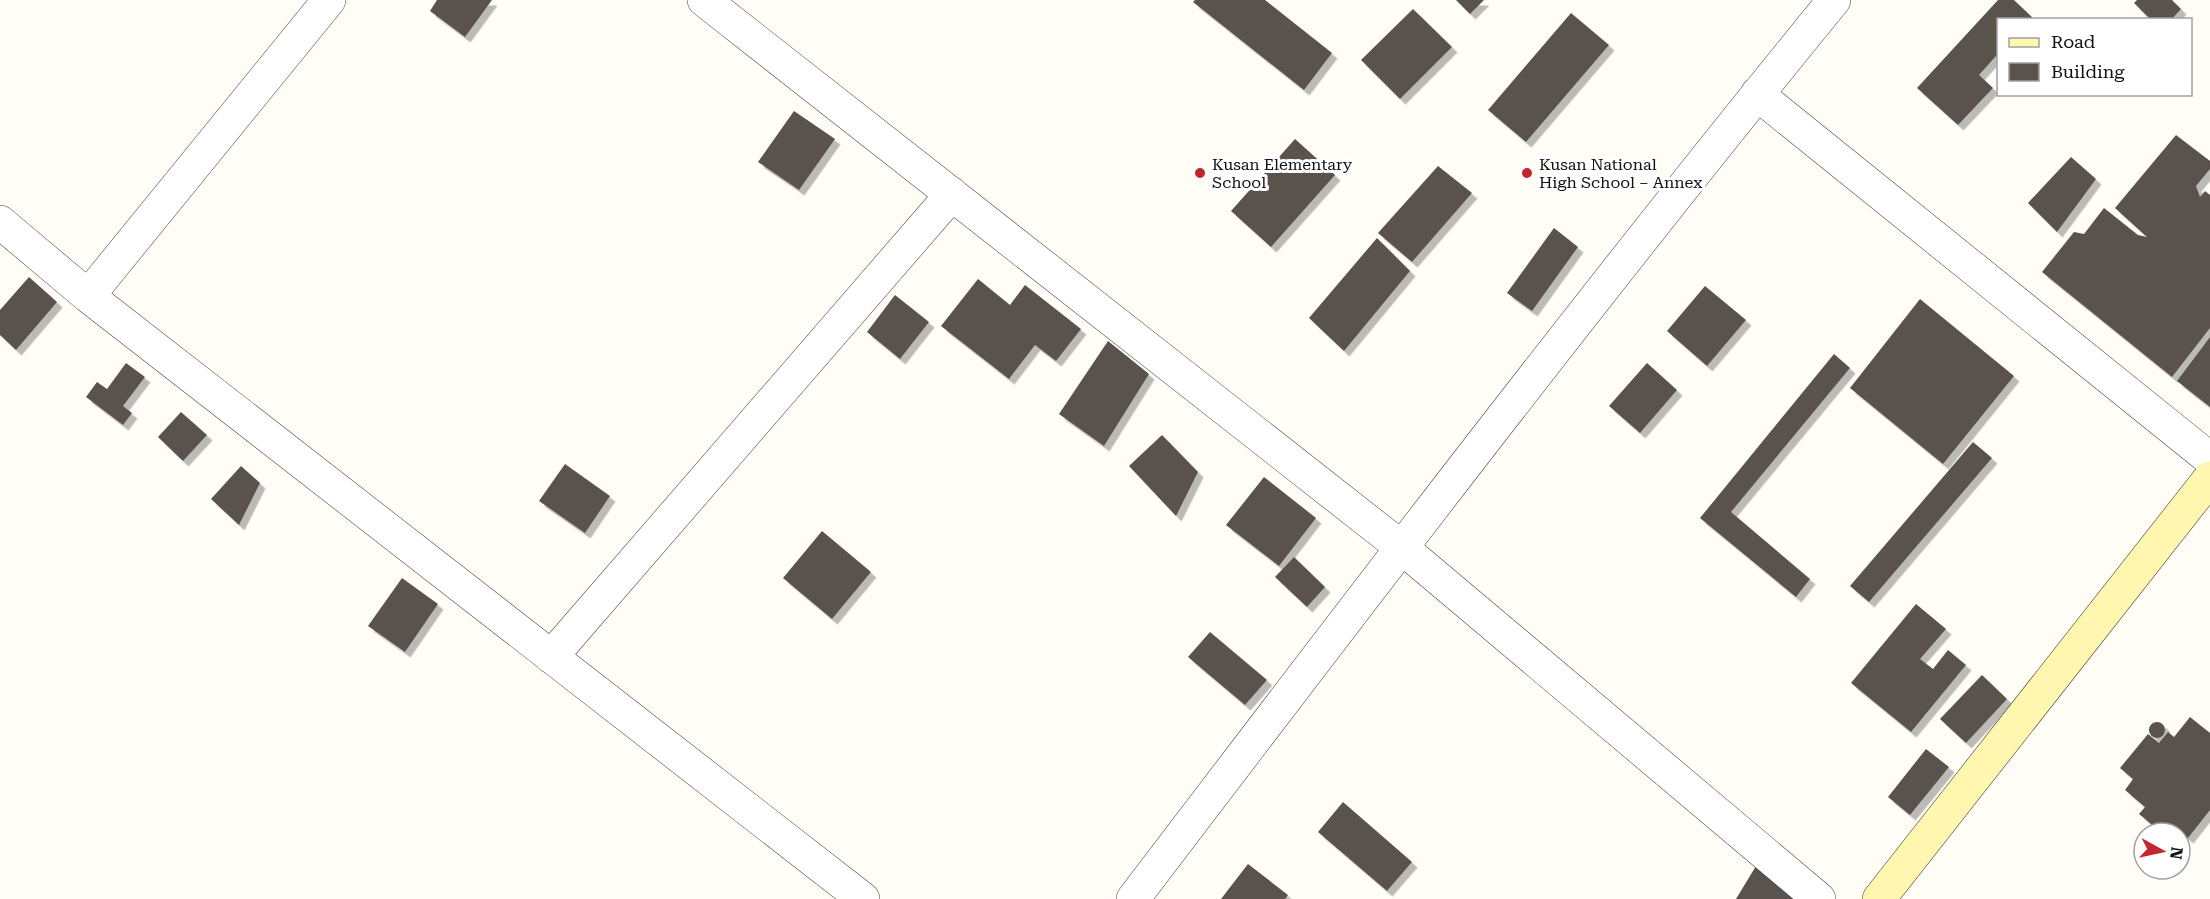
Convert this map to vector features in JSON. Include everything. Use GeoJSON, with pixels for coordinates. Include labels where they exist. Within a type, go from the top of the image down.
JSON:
{"type":"FeatureCollection","features":[{"type":"Feature","properties":{"kind":"street"},"geometry":{"type":"LineString","coordinates":[[88,296],[329,0]]}},
{"type":"Feature","properties":{"kind":"street"},"geometry":{"type":"LineString","coordinates":[[704,0],[1401,547],[1819,899]]}},
{"type":"Feature","properties":{"kind":"street"},"geometry":{"type":"LineString","coordinates":[[1133,899],[1401,547],[1757,94],[1834,0]]}},
{"type":"Feature","properties":{"kind":"street"},"geometry":{"type":"LineString","coordinates":[[1757,94],[2210,459]]}},
{"type":"Feature","properties":{"kind":"street"},"geometry":{"type":"LineString","coordinates":[[551,657],[952,194]]}},
{"type":"Feature","properties":{"kind":"street"},"geometry":{"type":"LineString","coordinates":[[0,222],[88,296],[862,899]]}},
{"type":"Feature","properties":{"kind":"street"},"geometry":{"type":"LineString","coordinates":[[1879,899],[2210,478]]}},
{"type":"Feature","properties":{"kind":"building"},"geometry":{"type":"Polygon","coordinates":[[[437,0],[492,0],[465,37],[430,11],[437,0]]]}},
{"type":"Feature","properties":{"kind":"building"},"geometry":{"type":"Polygon","coordinates":[[[1195,0],[1265,0],[1332,53],[1304,90],[1193,2],[1195,0]]]}},
{"type":"Feature","properties":{"kind":"building"},"geometry":{"type":"Polygon","coordinates":[[[1456,0],[1484,0],[1470,14],[1456,0]]]}},
{"type":"Feature","properties":{"kind":"building"},"geometry":{"type":"Polygon","coordinates":[[[1998,0],[2014,0],[2033,18],[1997,18],[1997,57],[1979,75],[1993,88],[1958,125],[1917,88],[1998,0]]]}},
{"type":"Feature","properties":{"kind":"building"},"geometry":{"type":"Polygon","coordinates":[[[2137,0],[2172,0],[2181,9],[2173,18],[2149,18],[2134,3],[2137,0]]]}},
{"type":"Feature","properties":{"kind":"building"},"geometry":{"type":"Polygon","coordinates":[[[1413,9],[1452,47],[1400,99],[1361,60],[1413,9]]]}},
{"type":"Feature","properties":{"kind":"building"},"geometry":{"type":"Polygon","coordinates":[[[1571,13],[1609,45],[1526,142],[1488,110],[1571,13]]]}},
{"type":"Feature","properties":{"kind":"building"},"geometry":{"type":"Polygon","coordinates":[[[794,111],[835,139],[799,190],[758,162],[794,111]]]}},
{"type":"Feature","properties":{"kind":"building"},"geometry":{"type":"Polygon","coordinates":[[[2176,135],[2210,161],[2210,169],[2196,186],[2200,197],[2205,191],[2210,195],[2210,328],[2172,377],[2042,272],[2074,232],[2084,234],[2104,208],[2138,235],[2147,237],[2115,208],[2176,135]]]}},
{"type":"Feature","properties":{"kind":"building"},"geometry":{"type":"Polygon","coordinates":[[[1295,139],[1335,175],[1271,247],[1231,211],[1295,139]]]}},
{"type":"Feature","properties":{"kind":"building"},"geometry":{"type":"Polygon","coordinates":[[[2071,157],[2096,179],[2057,232],[2028,203],[2071,157]]]}},
{"type":"Feature","properties":{"kind":"building"},"geometry":{"type":"Polygon","coordinates":[[[1438,166],[1472,193],[1412,262],[1378,233],[1438,166]]]}},
{"type":"Feature","properties":{"kind":"building"},"geometry":{"type":"Polygon","coordinates":[[[1554,228],[1578,247],[1532,311],[1507,293],[1554,228]]]}},
{"type":"Feature","properties":{"kind":"building"},"geometry":{"type":"Polygon","coordinates":[[[1377,238],[1410,271],[1344,351],[1309,318],[1377,238]]]}},
{"type":"Feature","properties":{"kind":"building"},"geometry":{"type":"Polygon","coordinates":[[[29,277],[57,302],[16,350],[0,335],[0,310],[29,277]]]}},
{"type":"Feature","properties":{"kind":"building"},"geometry":{"type":"Polygon","coordinates":[[[978,279],[1010,305],[1025,285],[1081,329],[1056,361],[1035,345],[1009,379],[941,326],[978,279]]]}},
{"type":"Feature","properties":{"kind":"building"},"geometry":{"type":"Polygon","coordinates":[[[1705,286],[1746,320],[1707,366],[1667,331],[1705,286]]]}},
{"type":"Feature","properties":{"kind":"building"},"geometry":{"type":"Polygon","coordinates":[[[895,295],[929,322],[900,359],[867,332],[895,295]]]}},
{"type":"Feature","properties":{"kind":"building"},"geometry":{"type":"Polygon","coordinates":[[[1920,299],[2014,376],[1943,464],[1850,388],[1920,299]]]}},
{"type":"Feature","properties":{"kind":"building"},"geometry":{"type":"Polygon","coordinates":[[[2210,337],[2210,407],[2177,381],[2210,337]]]}},
{"type":"Feature","properties":{"kind":"building"},"geometry":{"type":"Polygon","coordinates":[[[1108,341],[1149,374],[1104,446],[1059,414],[1108,341]]]}},
{"type":"Feature","properties":{"kind":"building"},"geometry":{"type":"Polygon","coordinates":[[[1834,354],[1850,368],[1731,512],[1810,579],[1796,597],[1700,518],[1834,354]]]}},
{"type":"Feature","properties":{"kind":"building"},"geometry":{"type":"Polygon","coordinates":[[[126,363],[145,377],[123,406],[132,413],[123,425],[86,397],[97,382],[107,389],[126,363]]]}},
{"type":"Feature","properties":{"kind":"building"},"geometry":{"type":"Polygon","coordinates":[[[1647,363],[1677,390],[1640,433],[1609,406],[1647,363]]]}},
{"type":"Feature","properties":{"kind":"building"},"geometry":{"type":"Polygon","coordinates":[[[181,412],[207,435],[183,461],[158,437],[181,412]]]}},
{"type":"Feature","properties":{"kind":"building"},"geometry":{"type":"Polygon","coordinates":[[[1162,435],[1198,472],[1176,516],[1129,466],[1162,435]]]}},
{"type":"Feature","properties":{"kind":"building"},"geometry":{"type":"Polygon","coordinates":[[[1973,442],[1992,458],[1869,602],[1850,586],[1973,442]]]}},
{"type":"Feature","properties":{"kind":"building"},"geometry":{"type":"Polygon","coordinates":[[[565,464],[610,496],[585,533],[539,501],[565,464]]]}},
{"type":"Feature","properties":{"kind":"building"},"geometry":{"type":"Polygon","coordinates":[[[241,466],[260,483],[239,525],[211,499],[241,466]]]}},
{"type":"Feature","properties":{"kind":"building"},"geometry":{"type":"Polygon","coordinates":[[[1264,477],[1316,518],[1279,566],[1226,525],[1264,477]]]}},
{"type":"Feature","properties":{"kind":"building"},"geometry":{"type":"Polygon","coordinates":[[[822,531],[871,572],[832,619],[783,578],[822,531]]]}},
{"type":"Feature","properties":{"kind":"building"},"geometry":{"type":"Polygon","coordinates":[[[1294,557],[1325,587],[1307,607],[1275,577],[1294,557]]]}},
{"type":"Feature","properties":{"kind":"building"},"geometry":{"type":"Polygon","coordinates":[[[402,578],[438,604],[405,652],[368,626],[402,578]]]}},
{"type":"Feature","properties":{"kind":"building"},"geometry":{"type":"Polygon","coordinates":[[[1916,604],[1946,629],[1920,659],[1933,669],[1948,650],[1966,665],[1911,732],[1851,683],[1916,604]]]}},
{"type":"Feature","properties":{"kind":"building"},"geometry":{"type":"Polygon","coordinates":[[[1210,632],[1267,680],[1245,705],[1188,657],[1210,632]]]}},
{"type":"Feature","properties":{"kind":"building"},"geometry":{"type":"Polygon","coordinates":[[[1982,675],[2007,699],[1966,743],[1940,719],[1982,675]]]}},
{"type":"Feature","properties":{"kind":"building"},"geometry":{"type":"Polygon","coordinates":[[[2190,717],[2210,733],[2210,810],[2192,833],[2192,821],[2147,821],[2139,814],[2145,807],[2125,790],[2133,779],[2120,768],[2148,734],[2159,743],[2168,732],[2174,737],[2190,717]]]}},
{"type":"Feature","properties":{"kind":"building"},"geometry":{"type":"Polygon","coordinates":[[[2154,722],[2160,722],[2165,730],[2163,736],[2154,738],[2149,733],[2149,727],[2154,722]]]}},
{"type":"Feature","properties":{"kind":"building"},"geometry":{"type":"Polygon","coordinates":[[[1926,749],[1949,767],[1910,815],[1888,797],[1926,749]]]}},
{"type":"Feature","properties":{"kind":"building"},"geometry":{"type":"Polygon","coordinates":[[[1343,802],[1412,862],[1387,891],[1318,832],[1343,802]]]}},
{"type":"Feature","properties":{"kind":"building"},"geometry":{"type":"Polygon","coordinates":[[[1248,864],[1288,895],[1285,899],[1221,899],[1248,864]]]}},
{"type":"Feature","properties":{"kind":"building"},"geometry":{"type":"Polygon","coordinates":[[[1756,866],[1800,899],[1736,899],[1756,866]]]}},
{"type":"Feature","properties":{"kind":"place","name":"Kusan Elementary School"},"geometry":{"type":"Point","coordinates":[1200,173]}},
{"type":"Feature","properties":{"kind":"place","name":"Kusan National High School – Annex"},"geometry":{"type":"Point","coordinates":[1527,173]}}]}
